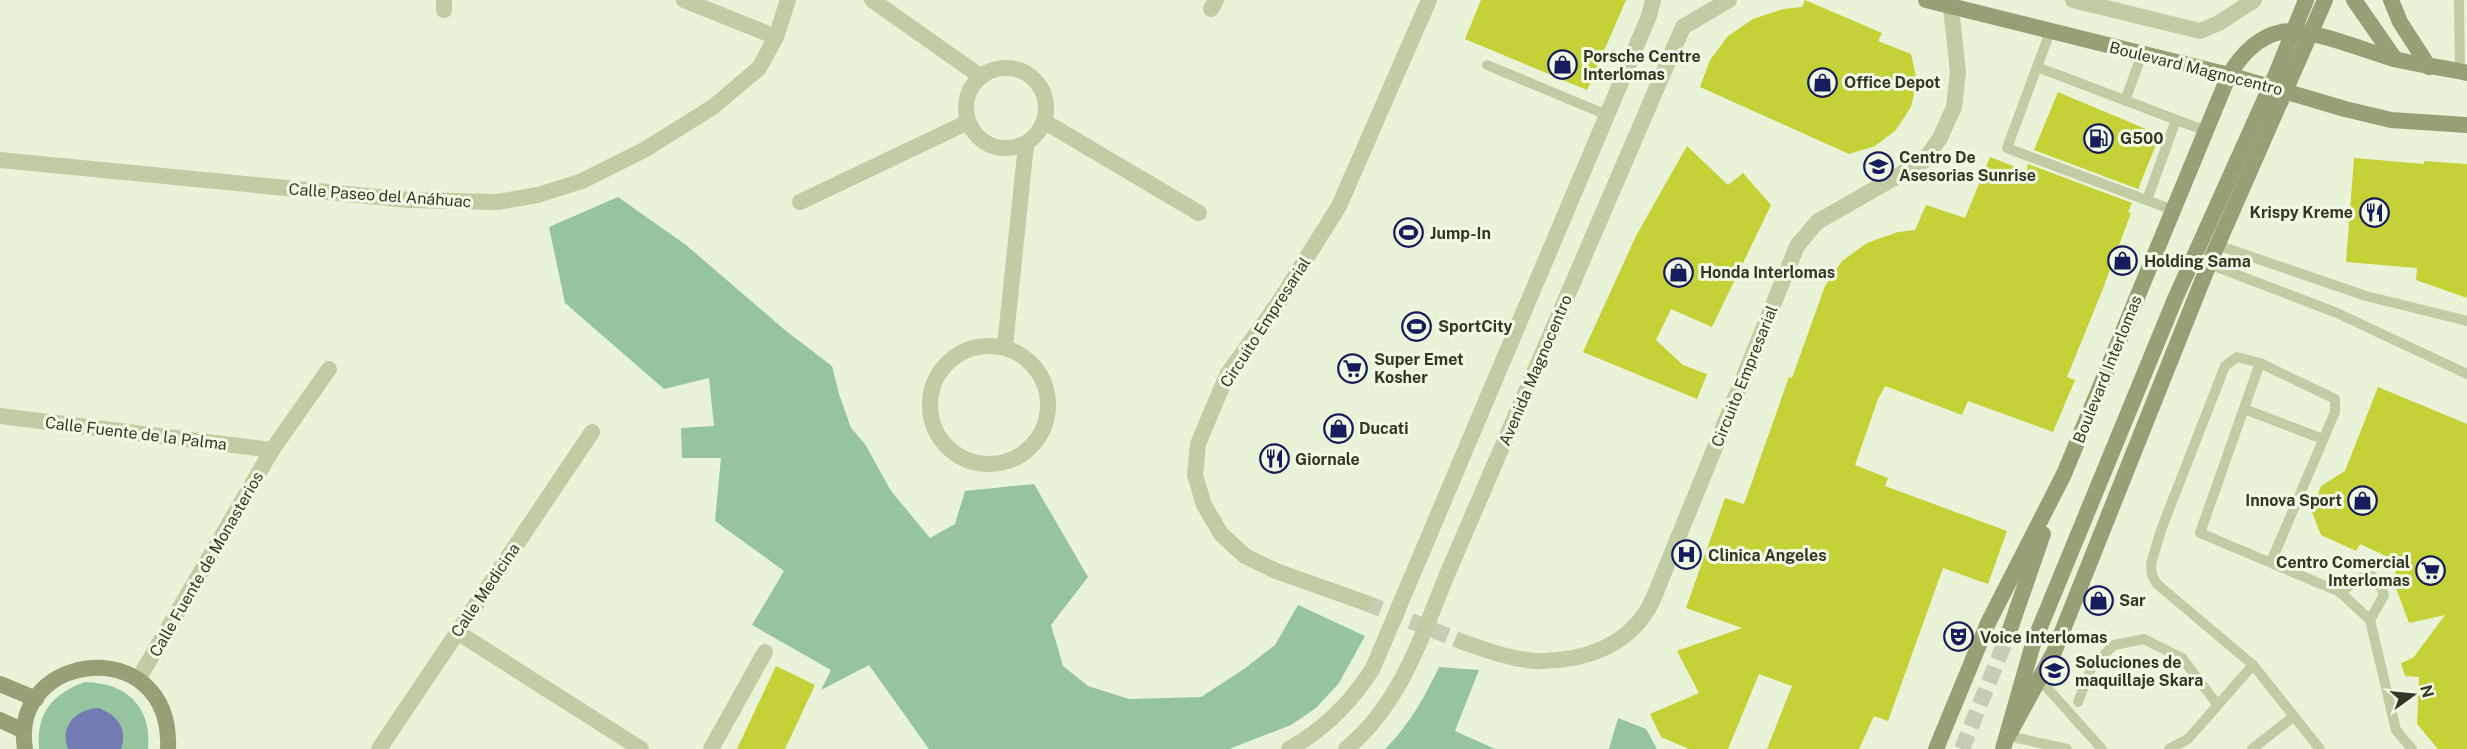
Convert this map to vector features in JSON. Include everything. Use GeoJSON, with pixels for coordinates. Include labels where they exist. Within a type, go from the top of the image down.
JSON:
{"type":"FeatureCollection","features":[{"type":"Feature","properties":{"kind":"main road","name":"Boulevard Magnocentro"},"geometry":{"type":"LineString","coordinates":[[1926,0],[2229,75],[2391,120],[2467,125]]}},
{"type":"Feature","properties":{"kind":"main road"},"geometry":{"type":"LineString","coordinates":[[2006,742],[2033,644],[2175,299],[2277,72],[2306,0]]}},
{"type":"Feature","properties":{"kind":"main road"},"geometry":{"type":"LineString","coordinates":[[2006,742],[2054,652],[2209,264],[2325,0]]}},
{"type":"Feature","properties":{"kind":"main road"},"geometry":{"type":"LineString","coordinates":[[2354,0],[2395,59]]}},
{"type":"Feature","properties":{"kind":"main road"},"geometry":{"type":"LineString","coordinates":[[2391,0],[2400,22],[2429,67]]}},
{"type":"Feature","properties":{"kind":"main road","name":"Boulevard Interlomas"},"geometry":{"type":"LineString","coordinates":[[1936,749],[1988,623],[2064,474],[2229,75],[2238,59],[2259,41],[2281,32],[2311,34]]}},
{"type":"Feature","properties":{"kind":"main road"},"geometry":{"type":"LineString","coordinates":[[2311,34],[2395,59],[2464,72]]}},
{"type":"Feature","properties":{"kind":"main road"},"geometry":{"type":"LineString","coordinates":[[2009,632],[2064,474]]}},
{"type":"Feature","properties":{"kind":"main road"},"geometry":{"type":"LineString","coordinates":[[25,749],[24,731],[36,699],[50,683],[63,674],[86,667],[114,669],[139,678],[155,696],[165,716],[169,733],[168,749]]}},
{"type":"Feature","properties":{"kind":"main road"},"geometry":{"type":"LineString","coordinates":[[0,684],[36,699]]}},
{"type":"Feature","properties":{"kind":"main road"},"geometry":{"type":"LineString","coordinates":[[0,720],[24,731]]}},
{"type":"Feature","properties":{"kind":"street"},"geometry":{"type":"LineString","coordinates":[[684,0],[776,37]]}},
{"type":"Feature","properties":{"kind":"street","name":"Calle Paseo del Anáhuac"},"geometry":{"type":"LineString","coordinates":[[0,160],[409,200],[497,202],[538,195],[582,181],[644,150],[713,107],[759,68],[776,37],[788,0]]}},
{"type":"Feature","properties":{"kind":"street"},"geometry":{"type":"LineString","coordinates":[[872,0],[980,76]]}},
{"type":"Feature","properties":{"kind":"street","name":"Circuito Empresarial"},"geometry":{"type":"LineString","coordinates":[[1366,603],[1276,571],[1245,556],[1221,534],[1204,505],[1195,475],[1198,444],[1227,375],[1279,302],[1339,206],[1429,0]]}},
{"type":"Feature","properties":{"kind":"street","name":"Avenida Magnocentro"},"geometry":{"type":"LineString","coordinates":[[1289,749],[1328,724],[1345,707],[1373,668],[1649,16],[1653,0]]}},
{"type":"Feature","properties":{"kind":"street","name":"Avenida Magnocentro"},"geometry":{"type":"LineString","coordinates":[[1346,749],[1369,728],[1387,705],[1413,657],[1683,27],[1729,0]]}},
{"type":"Feature","properties":{"kind":"street"},"geometry":{"type":"LineString","coordinates":[[2073,0],[2200,31],[2219,23],[2254,0]]}},
{"type":"Feature","properties":{"kind":"street","name":"Circuito Empresarial"},"geometry":{"type":"LineString","coordinates":[[1462,642],[1503,655],[1537,662],[1572,658],[1606,648],[1621,640],[1641,621],[1651,603],[1797,246],[1817,222],[1924,161],[1940,138],[1954,107],[1958,72],[1951,8]]}},
{"type":"Feature","properties":{"kind":"street"},"geometry":{"type":"LineString","coordinates":[[999,67],[1021,69],[1038,82],[1047,101],[1045,122],[1038,135],[1026,145],[1003,150],[981,141],[968,122],[967,97],[980,76],[999,67]]}},
{"type":"Feature","properties":{"kind":"street"},"geometry":{"type":"LineString","coordinates":[[800,202],[968,122]]}},
{"type":"Feature","properties":{"kind":"street"},"geometry":{"type":"LineString","coordinates":[[1045,122],[1199,213]]}},
{"type":"Feature","properties":{"kind":"street"},"geometry":{"type":"LineString","coordinates":[[1005,346],[1026,145]]}},
{"type":"Feature","properties":{"kind":"street"},"geometry":{"type":"LineString","coordinates":[[974,346],[1005,346],[1032,362],[1047,390],[1047,421],[1031,448],[1004,464],[973,463],[946,447],[930,420],[931,388],[947,362],[974,346]]}},
{"type":"Feature","properties":{"kind":"street","name":"Calle Fuente de Monasterios"},"geometry":{"type":"LineString","coordinates":[[139,678],[272,450],[330,369]]}},
{"type":"Feature","properties":{"kind":"street","name":"Calle Fuente de la Palma"},"geometry":{"type":"LineString","coordinates":[[0,416],[272,450]]}},
{"type":"Feature","properties":{"kind":"street","name":"Calle Medicina"},"geometry":{"type":"LineString","coordinates":[[380,749],[592,432]]}},
{"type":"Feature","properties":{"kind":"street"},"geometry":{"type":"LineString","coordinates":[[457,632],[641,749]]}},
{"type":"Feature","properties":{"kind":"street"},"geometry":{"type":"LineString","coordinates":[[711,749],[765,652]]}},
{"type":"Feature","properties":{"kind":"lane"},"geometry":{"type":"LineString","coordinates":[[2459,0],[2464,72]]}},
{"type":"Feature","properties":{"kind":"lane"},"geometry":{"type":"LineString","coordinates":[[2050,32],[2007,147],[2173,210]]}},
{"type":"Feature","properties":{"kind":"lane"},"geometry":{"type":"LineString","coordinates":[[2125,100],[2142,54]]}},
{"type":"Feature","properties":{"kind":"lane"},"geometry":{"type":"LineString","coordinates":[[1487,65],[1607,116]]}},
{"type":"Feature","properties":{"kind":"lane"},"geometry":{"type":"LineString","coordinates":[[2037,67],[2206,130]]}},
{"type":"Feature","properties":{"kind":"lane"},"geometry":{"type":"LineString","coordinates":[[2147,200],[2176,120]]}},
{"type":"Feature","properties":{"kind":"lane"},"geometry":{"type":"LineString","coordinates":[[2217,245],[2366,296],[2467,321]]}},
{"type":"Feature","properties":{"kind":"lane"},"geometry":{"type":"LineString","coordinates":[[2209,264],[2337,313],[2467,374]]}},
{"type":"Feature","properties":{"kind":"lane"},"geometry":{"type":"LineString","coordinates":[[2271,562],[2334,412],[2335,399],[2260,363],[2237,357],[2226,366],[2161,530],[2151,564],[2152,575],[2157,584],[2253,665],[2320,749]]}},
{"type":"Feature","properties":{"kind":"lane"},"geometry":{"type":"LineString","coordinates":[[2260,363],[2200,533],[2340,592],[2370,620],[2396,730],[2412,749]]}},
{"type":"Feature","properties":{"kind":"lane"},"geometry":{"type":"LineString","coordinates":[[2244,409],[2323,439]]}},
{"type":"Feature","properties":{"kind":"lane"},"geometry":{"type":"LineString","coordinates":[[2340,592],[2361,578],[2372,576],[2380,585],[2384,596],[2370,620]]}},
{"type":"Feature","properties":{"kind":"lane"},"geometry":{"type":"LineString","coordinates":[[2078,702],[2092,666],[2114,645],[2144,639],[2182,658],[2217,704]]}},
{"type":"Feature","properties":{"kind":"lane"},"geometry":{"type":"LineString","coordinates":[[2169,749],[2188,739],[2253,665]]}},
{"type":"Feature","properties":{"kind":"lane"},"geometry":{"type":"LineString","coordinates":[[2040,680],[2102,749]]}},
{"type":"Feature","properties":{"kind":"lane"},"geometry":{"type":"LineString","coordinates":[[2252,749],[2293,717]]}},
{"type":"Feature","properties":{"kind":"lane"},"geometry":{"type":"LineString","coordinates":[[2006,742],[2067,749]]}},
{"type":"Feature","properties":{"kind":"green space"},"geometry":{"type":"Polygon","coordinates":[[[618,197],[686,245],[786,331],[832,366],[851,428],[865,444],[891,491],[930,538],[955,524],[965,491],[1034,484],[1088,577],[1051,625],[1063,666],[1088,686],[1129,699],[1201,697],[1244,669],[1275,645],[1298,605],[1365,636],[1339,683],[1316,708],[1291,725],[1229,749],[929,749],[869,665],[821,690],[831,670],[752,625],[784,571],[715,521],[721,458],[682,458],[681,428],[714,426],[709,378],[664,389],[565,303],[549,227],[618,197]]]}},
{"type":"Feature","properties":{"kind":"green space"},"geometry":{"type":"Polygon","coordinates":[[[1439,667],[1479,670],[1455,731],[1495,749],[1385,749],[1409,721],[1439,667]]]}},
{"type":"Feature","properties":{"kind":"green space"},"geometry":{"type":"Polygon","coordinates":[[[85,682],[113,687],[124,692],[133,700],[141,709],[146,721],[148,749],[39,749],[40,725],[48,706],[63,692],[85,682]]]}},
{"type":"Feature","properties":{"kind":"green space"},"geometry":{"type":"Polygon","coordinates":[[[1618,718],[1646,729],[1657,749],[1609,749],[1618,718]]]}},
{"type":"Feature","properties":{"kind":"water"},"geometry":{"type":"Polygon","coordinates":[[[99,708],[116,719],[122,729],[121,749],[68,749],[66,733],[72,720],[83,712],[99,708]]]}},
{"type":"Feature","properties":{"kind":"building","name":"Porsche Centre Interlomas"},"geometry":{"type":"Polygon","coordinates":[[[1481,0],[1626,0],[1587,90],[1465,39],[1481,0]]]}},
{"type":"Feature","properties":{"kind":"building"},"geometry":{"type":"Polygon","coordinates":[[[1805,0],[1882,33],[1878,41],[1911,54],[1917,81],[1911,107],[1896,130],[1875,146],[1849,154],[1700,87],[1710,60],[1728,36],[1753,19],[1783,9],[1802,7],[1805,0]]]}},
{"type":"Feature","properties":{"kind":"building","name":"G500"},"geometry":{"type":"Polygon","coordinates":[[[2058,92],[2160,135],[2138,189],[2034,150],[2058,92]]]}},
{"type":"Feature","properties":{"kind":"building","name":"Honda Interlomas"},"geometry":{"type":"Polygon","coordinates":[[[1687,146],[1728,185],[1743,173],[1771,205],[1712,327],[1671,309],[1656,340],[1683,365],[1707,374],[1697,399],[1583,352],[1636,236],[1687,146]]]}},
{"type":"Feature","properties":{"kind":"building"},"geometry":{"type":"Polygon","coordinates":[[[1990,157],[2026,171],[2028,164],[2132,203],[2128,212],[2131,213],[2102,291],[2067,377],[2075,380],[2053,432],[1968,401],[1962,415],[1885,386],[1878,399],[1855,465],[1888,478],[1885,486],[2007,531],[1988,584],[1943,568],[1888,721],[1874,716],[1859,749],[1767,749],[1792,686],[1759,674],[1728,749],[1689,749],[1661,737],[1650,714],[1699,693],[1677,651],[1742,628],[1686,608],[1725,498],[1744,504],[1789,377],[1792,378],[1825,286],[1842,261],[1867,243],[1898,232],[1915,230],[1926,205],[1965,218],[1990,157]]]}},
{"type":"Feature","properties":{"kind":"building"},"geometry":{"type":"Polygon","coordinates":[[[2354,158],[2424,164],[2424,161],[2467,164],[2467,298],[2416,280],[2417,268],[2346,262],[2354,158]]]}},
{"type":"Feature","properties":{"kind":"building","name":"Centro Comercial Interlomas"},"geometry":{"type":"Polygon","coordinates":[[[2378,387],[2467,424],[2467,749],[2438,749],[2417,724],[2419,677],[2405,676],[2401,663],[2413,658],[2445,615],[2409,623],[2393,580],[2399,562],[2360,544],[2356,551],[2321,535],[2312,512],[2321,486],[2345,471],[2378,387]]]}},
{"type":"Feature","properties":{"kind":"building"},"geometry":{"type":"Polygon","coordinates":[[[776,666],[815,685],[785,749],[737,749],[776,666]]]}},
{"type":"Feature","properties":{"kind":"tunnel"},"geometry":{"type":"LineString","coordinates":[[1366,603],[1463,642]]}},
{"type":"Feature","properties":{"kind":"tunnel"},"geometry":{"type":"LineString","coordinates":[[1962,749],[2009,632]]}},
{"type":"Feature","properties":{"kind":"place","name":"Porsche Centre Interlomas"},"geometry":{"type":"Point","coordinates":[1562,65]}},
{"type":"Feature","properties":{"kind":"place","name":"Office Depot"},"geometry":{"type":"Point","coordinates":[1823,82]}},
{"type":"Feature","properties":{"kind":"place","name":"G500"},"geometry":{"type":"Point","coordinates":[2099,138]}},
{"type":"Feature","properties":{"kind":"place","name":"Centro De Asesorias Sunrise"},"geometry":{"type":"Point","coordinates":[1878,166]}},
{"type":"Feature","properties":{"kind":"place","name":"Krispy Kreme"},"geometry":{"type":"Point","coordinates":[2374,212]}},
{"type":"Feature","properties":{"kind":"place","name":"Jump-In"},"geometry":{"type":"Point","coordinates":[1409,233]}},
{"type":"Feature","properties":{"kind":"place","name":"Holding Sama"},"geometry":{"type":"Point","coordinates":[2123,261]}},
{"type":"Feature","properties":{"kind":"place","name":"Honda Interlomas"},"geometry":{"type":"Point","coordinates":[1679,272]}},
{"type":"Feature","properties":{"kind":"place","name":"SportCity"},"geometry":{"type":"Point","coordinates":[1417,326]}},
{"type":"Feature","properties":{"kind":"place","name":"Super Emet Kosher"},"geometry":{"type":"Point","coordinates":[1353,368]}},
{"type":"Feature","properties":{"kind":"place","name":"Ducati"},"geometry":{"type":"Point","coordinates":[1338,428]}},
{"type":"Feature","properties":{"kind":"place","name":"Giornale"},"geometry":{"type":"Point","coordinates":[1274,459]}},
{"type":"Feature","properties":{"kind":"place","name":"Innova Sport"},"geometry":{"type":"Point","coordinates":[2363,500]}},
{"type":"Feature","properties":{"kind":"place","name":"Clinica Angeles"},"geometry":{"type":"Point","coordinates":[1687,555]}},
{"type":"Feature","properties":{"kind":"place","name":"Centro Comercial Interlomas"},"geometry":{"type":"Point","coordinates":[2431,571]}},
{"type":"Feature","properties":{"kind":"place","name":"Sar"},"geometry":{"type":"Point","coordinates":[2098,600]}},
{"type":"Feature","properties":{"kind":"place","name":"Voice Interlomas"},"geometry":{"type":"Point","coordinates":[1959,637]}},
{"type":"Feature","properties":{"kind":"place","name":"Soluciones de maquillaje Skara"},"geometry":{"type":"Point","coordinates":[2054,671]}}]}
